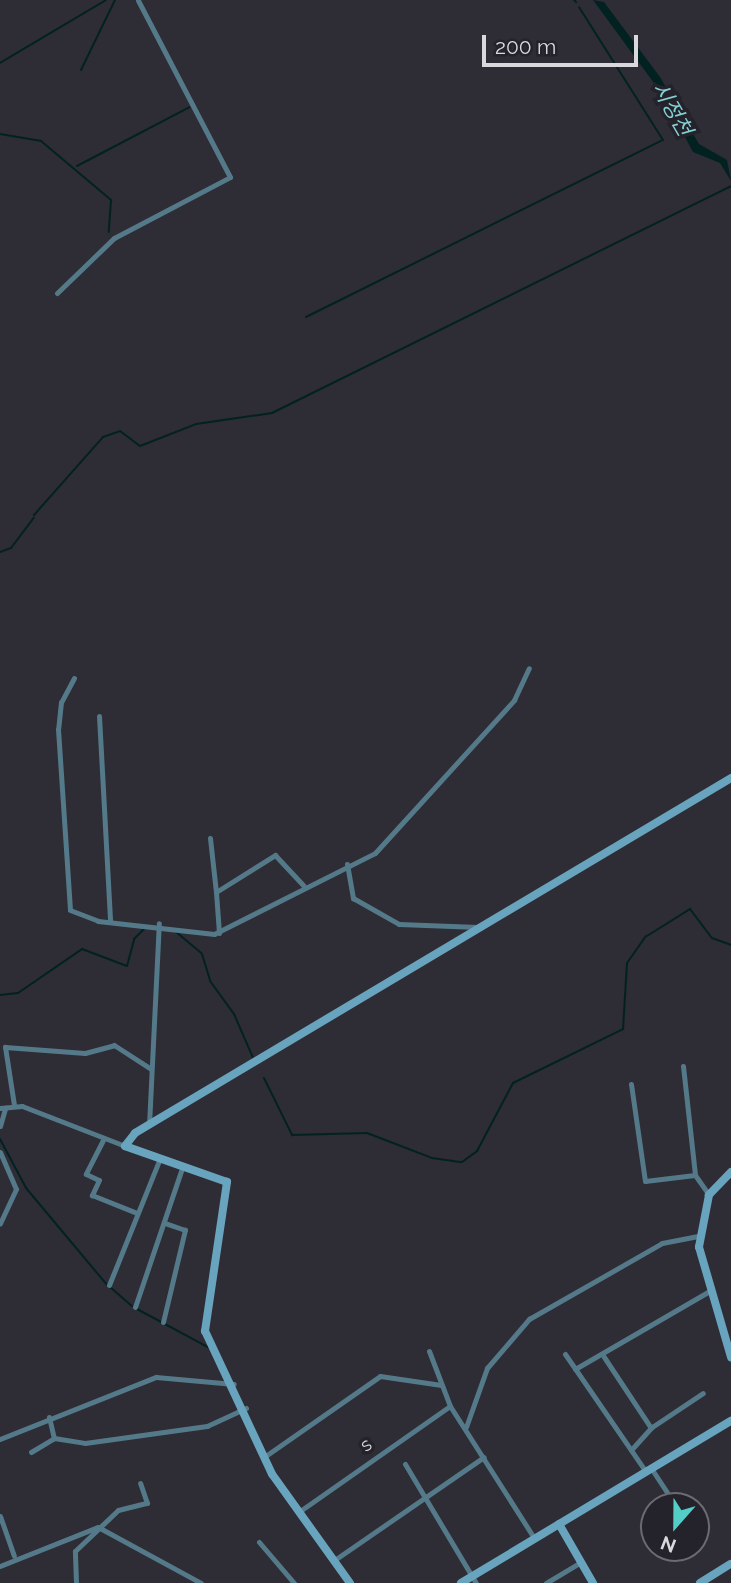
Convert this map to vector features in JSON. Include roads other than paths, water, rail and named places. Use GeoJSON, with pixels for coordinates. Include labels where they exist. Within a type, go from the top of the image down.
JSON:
{"type":"FeatureCollection","features":[{"type":"Feature","properties":{"kind":"street"},"geometry":{"type":"LineString","coordinates":[[58,293],[114,238],[230,177],[138,0]]}},
{"type":"Feature","properties":{"kind":"street"},"geometry":{"type":"LineString","coordinates":[[74,678],[60,705],[58,729],[67,902],[73,912],[110,922],[159,923],[219,933],[382,846],[514,700],[528,668]]}},
{"type":"Feature","properties":{"kind":"street"},"geometry":{"type":"LineString","coordinates":[[99,716],[110,922]]}},
{"type":"Feature","properties":{"kind":"street"},"geometry":{"type":"LineString","coordinates":[[125,1146],[149,1125],[731,778]]}},
{"type":"Feature","properties":{"kind":"street"},"geometry":{"type":"LineString","coordinates":[[210,838],[219,933]]}},
{"type":"Feature","properties":{"kind":"street"},"geometry":{"type":"LineString","coordinates":[[216,892],[281,854],[304,886]]}},
{"type":"Feature","properties":{"kind":"street"},"geometry":{"type":"LineString","coordinates":[[347,864],[353,898],[398,923],[481,928]]}},
{"type":"Feature","properties":{"kind":"street"},"geometry":{"type":"LineString","coordinates":[[149,1125],[159,923]]}},
{"type":"Feature","properties":{"kind":"street"},"geometry":{"type":"LineString","coordinates":[[14,1105],[5,1048],[85,1053],[114,1045],[151,1069]]}},
{"type":"Feature","properties":{"kind":"street"},"geometry":{"type":"LineString","coordinates":[[684,1066],[695,1175],[709,1195]]}},
{"type":"Feature","properties":{"kind":"street"},"geometry":{"type":"LineString","coordinates":[[631,1084],[645,1181],[695,1175]]}},
{"type":"Feature","properties":{"kind":"street"},"geometry":{"type":"LineString","coordinates":[[0,1126],[3,1108],[14,1105],[103,1140],[183,1165],[227,1185],[204,1327],[246,1408],[264,1457],[349,1583]]}},
{"type":"Feature","properties":{"kind":"street"},"geometry":{"type":"LineString","coordinates":[[103,1140],[86,1174],[99,1180],[92,1195],[137,1213]]}},
{"type":"Feature","properties":{"kind":"street"},"geometry":{"type":"LineString","coordinates":[[0,1152],[16,1189],[0,1223]]}},
{"type":"Feature","properties":{"kind":"street"},"geometry":{"type":"LineString","coordinates":[[109,1285],[160,1158]]}},
{"type":"Feature","properties":{"kind":"street"},"geometry":{"type":"LineString","coordinates":[[135,1307],[183,1165]]}},
{"type":"Feature","properties":{"kind":"street"},"geometry":{"type":"LineString","coordinates":[[731,1172],[709,1195],[699,1236],[708,1292],[731,1357]]}},
{"type":"Feature","properties":{"kind":"street"},"geometry":{"type":"LineString","coordinates":[[163,1322],[185,1230],[165,1223]]}},
{"type":"Feature","properties":{"kind":"street"},"geometry":{"type":"LineString","coordinates":[[466,1427],[486,1368],[529,1318],[662,1243],[699,1236]]}},
{"type":"Feature","properties":{"kind":"street"},"geometry":{"type":"LineString","coordinates":[[575,1369],[604,1357],[708,1292]]}},
{"type":"Feature","properties":{"kind":"street"},"geometry":{"type":"LineString","coordinates":[[429,1351],[450,1406],[466,1427],[534,1538]]}},
{"type":"Feature","properties":{"kind":"street"},"geometry":{"type":"LineString","coordinates":[[565,1354],[631,1450],[666,1492]]}},
{"type":"Feature","properties":{"kind":"street"},"geometry":{"type":"LineString","coordinates":[[604,1357],[651,1428]]}},
{"type":"Feature","properties":{"kind":"street"},"geometry":{"type":"LineString","coordinates":[[0,1439],[49,1417],[164,1375],[234,1384]]}},
{"type":"Feature","properties":{"kind":"street"},"geometry":{"type":"LineString","coordinates":[[264,1457],[380,1376],[442,1385]]}},
{"type":"Feature","properties":{"kind":"street"},"geometry":{"type":"LineString","coordinates":[[631,1450],[651,1428],[703,1393]]}},
{"type":"Feature","properties":{"kind":"street","name":"s"},"geometry":{"type":"LineString","coordinates":[[300,1511],[450,1406]]}},
{"type":"Feature","properties":{"kind":"street"},"geometry":{"type":"LineString","coordinates":[[31,1452],[54,1438],[85,1443],[207,1426],[246,1408]]}},
{"type":"Feature","properties":{"kind":"street"},"geometry":{"type":"LineString","coordinates":[[49,1417],[54,1438]]}},
{"type":"Feature","properties":{"kind":"street"},"geometry":{"type":"LineString","coordinates":[[461,1583],[474,1580],[534,1538],[731,1421]]}},
{"type":"Feature","properties":{"kind":"street"},"geometry":{"type":"LineString","coordinates":[[333,1561],[484,1457]]}},
{"type":"Feature","properties":{"kind":"street"},"geometry":{"type":"LineString","coordinates":[[405,1464],[427,1495],[474,1580]]}},
{"type":"Feature","properties":{"kind":"street"},"geometry":{"type":"LineString","coordinates":[[76,1583],[75,1551],[118,1510],[147,1503],[140,1483]]}},
{"type":"Feature","properties":{"kind":"street"},"geometry":{"type":"LineString","coordinates":[[0,1516],[14,1556]]}},
{"type":"Feature","properties":{"kind":"street"},"geometry":{"type":"LineString","coordinates":[[559,1524],[593,1583]]}},
{"type":"Feature","properties":{"kind":"street"},"geometry":{"type":"LineString","coordinates":[[0,1566],[14,1556],[98,1527],[201,1583]]}},
{"type":"Feature","properties":{"kind":"street"},"geometry":{"type":"LineString","coordinates":[[260,1542],[294,1583]]}},
{"type":"Feature","properties":{"kind":"street"},"geometry":{"type":"LineString","coordinates":[[546,1583],[581,1562]]}},
{"type":"Feature","properties":{"kind":"street"},"geometry":{"type":"LineString","coordinates":[[700,1583],[731,1564]]}},
{"type":"Feature","properties":{"kind":"water","name":"시정천"},"geometry":{"type":"Polygon","coordinates":[[[593,0],[604,2],[660,77],[699,144],[727,160],[731,181],[720,163],[693,152],[662,94],[593,0]]]}},
{"type":"Feature","properties":{"kind":"waterway"},"geometry":{"type":"LineString","coordinates":[[0,63],[106,0]]}},
{"type":"Feature","properties":{"kind":"waterway"},"geometry":{"type":"LineString","coordinates":[[81,70],[115,0]]}},
{"type":"Feature","properties":{"kind":"waterway"},"geometry":{"type":"LineString","coordinates":[[306,317],[663,140],[579,7]]}},
{"type":"Feature","properties":{"kind":"waterway"},"geometry":{"type":"LineString","coordinates":[[77,166],[190,107]]}},
{"type":"Feature","properties":{"kind":"waterway"},"geometry":{"type":"LineString","coordinates":[[0,134],[41,141],[111,200],[109,232]]}},
{"type":"Feature","properties":{"kind":"waterway"},"geometry":{"type":"LineString","coordinates":[[34,515],[103,437],[120,431],[140,446],[196,424],[272,413],[731,186]]}},
{"type":"Feature","properties":{"kind":"waterway"},"geometry":{"type":"LineString","coordinates":[[0,552],[11,548],[34,518]]}},
{"type":"Feature","properties":{"kind":"waterway"},"geometry":{"type":"LineString","coordinates":[[647,936],[690,909],[712,938],[731,945]]}},
{"type":"Feature","properties":{"kind":"waterway"},"geometry":{"type":"LineString","coordinates":[[0,995],[18,993],[82,949],[127,966],[134,939],[145,928]]}},
{"type":"Feature","properties":{"kind":"waterway"},"geometry":{"type":"LineString","coordinates":[[175,931],[202,954],[210,981],[234,1014],[254,1060]]}},
{"type":"Feature","properties":{"kind":"waterway"},"geometry":{"type":"LineString","coordinates":[[264,1078],[292,1135],[367,1133],[432,1158],[462,1162],[477,1151],[513,1083],[623,1029],[627,963],[646,936]]}},
{"type":"Feature","properties":{"kind":"waterway"},"geometry":{"type":"LineString","coordinates":[[0,1139],[26,1188],[107,1285]]}},
{"type":"Feature","properties":{"kind":"waterway"},"geometry":{"type":"LineString","coordinates":[[110,1287],[132,1306]]}},
{"type":"Feature","properties":{"kind":"waterway"},"geometry":{"type":"LineString","coordinates":[[137,1309],[208,1347]]}}]}
